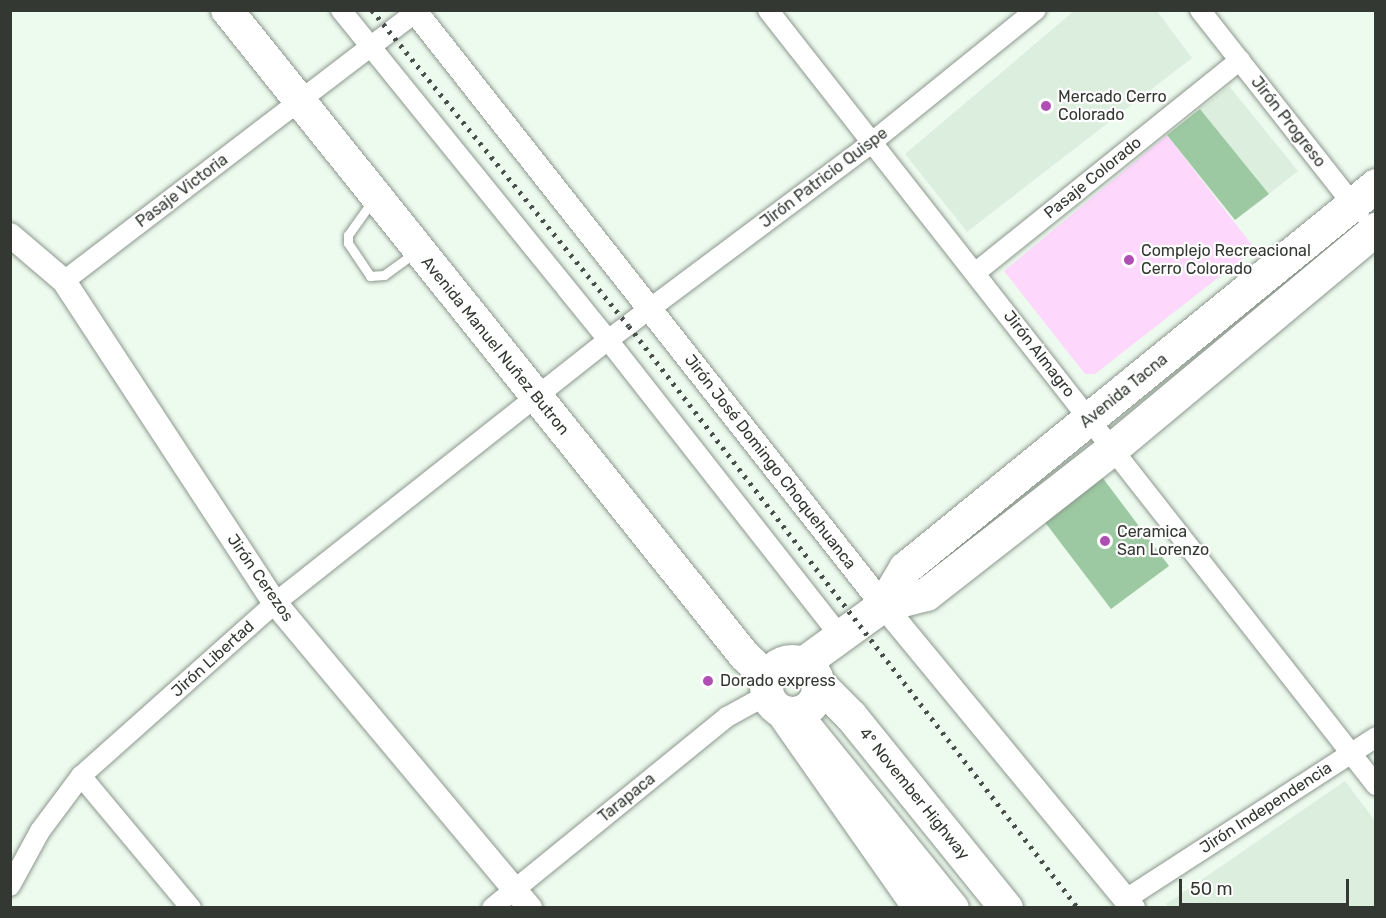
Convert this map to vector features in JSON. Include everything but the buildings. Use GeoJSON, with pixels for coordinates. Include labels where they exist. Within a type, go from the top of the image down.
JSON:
{"type":"FeatureCollection","features":[{"type":"Feature","properties":{"kind":"highway","name":"Avenida Tacna"},"geometry":{"type":"LineString","coordinates":[[883,605],[905,568],[1364,194]]}},
{"type":"Feature","properties":{"kind":"highway","name":"Avenida Tacna"},"geometry":{"type":"LineString","coordinates":[[811,673],[839,635],[883,605],[927,594],[1114,447],[1375,231]]}},
{"type":"Feature","properties":{"kind":"highway"},"geometry":{"type":"LineString","coordinates":[[776,699],[807,709],[817,698],[811,673],[789,661],[776,666],[776,699],[952,908]]}},
{"type":"Feature","properties":{"kind":"highway","name":"4° November Highway"},"geometry":{"type":"LineString","coordinates":[[811,673],[851,716],[1006,908]]}},
{"type":"Feature","properties":{"kind":"main road","name":"Avenida Manuel Nuñez Butron"},"geometry":{"type":"LineString","coordinates":[[227,10],[744,655],[776,699]]}},
{"type":"Feature","properties":{"kind":"main road"},"geometry":{"type":"LineString","coordinates":[[776,699],[916,908]]}},
{"type":"Feature","properties":{"kind":"street"},"geometry":{"type":"LineString","coordinates":[[341,10],[608,340],[839,635]]}},
{"type":"Feature","properties":{"kind":"street","name":"Jirón Almagro"},"geometry":{"type":"LineString","coordinates":[[768,10],[871,143],[1114,447],[1376,784]]}},
{"type":"Feature","properties":{"kind":"street","name":"Jirón Patricio Quispe"},"geometry":{"type":"LineString","coordinates":[[537,399],[608,340],[871,143],[1036,10]]}},
{"type":"Feature","properties":{"kind":"street","name":"Jirón Progreso"},"geometry":{"type":"LineString","coordinates":[[1200,10],[1240,60],[1364,194],[1375,231]]}},
{"type":"Feature","properties":{"kind":"street","name":"Pasaje Victoria"},"geometry":{"type":"LineString","coordinates":[[64,281],[372,49],[416,11]]}},
{"type":"Feature","properties":{"kind":"street","name":"Jirón José Domingo Choquehuanca"},"geometry":{"type":"LineString","coordinates":[[416,11],[883,605],[1130,903]]}},
{"type":"Feature","properties":{"kind":"street","name":"Pasaje Colorado"},"geometry":{"type":"LineString","coordinates":[[975,273],[1240,60]]}},
{"type":"Feature","properties":{"kind":"street","name":"Jirón Cerezos"},"geometry":{"type":"LineString","coordinates":[[10,235],[64,281],[275,603],[530,908]]}},
{"type":"Feature","properties":{"kind":"street","name":"Jirón Libertad"},"geometry":{"type":"LineString","coordinates":[[10,886],[40,831],[81,776],[275,603],[537,399]]}},
{"type":"Feature","properties":{"kind":"street","name":"Tarapaca"},"geometry":{"type":"LineString","coordinates":[[492,908],[727,717],[776,699]]}},
{"type":"Feature","properties":{"kind":"street","name":"Jirón Independencia"},"geometry":{"type":"LineString","coordinates":[[1130,903],[1376,737]]}},
{"type":"Feature","properties":{"kind":"street"},"geometry":{"type":"LineString","coordinates":[[81,776],[191,908]]}},
{"type":"Feature","properties":{"kind":"lane"},"geometry":{"type":"LineString","coordinates":[[376,196],[348,235],[350,249],[370,276],[384,275],[419,250]]}},
{"type":"Feature","properties":{"kind":"shaded area","name":"Mercado Cerro Colorado"},"geometry":{"type":"Polygon","coordinates":[[[1074,11],[1157,11],[1192,58],[967,232],[905,154],[1074,11]]]}},
{"type":"Feature","properties":{"kind":"shaded area"},"geometry":{"type":"Polygon","coordinates":[[[1229,86],[1298,171],[1269,194],[1200,109],[1229,86]]]}},
{"type":"Feature","properties":{"kind":"shaded area","name":"Complejo Recreacional Cerro Colorado"},"geometry":{"type":"Polygon","coordinates":[[[1167,135],[1255,249],[1095,374],[1085,374],[1004,271],[1167,135]]]}},
{"type":"Feature","properties":{"kind":"shaded area"},"geometry":{"type":"Polygon","coordinates":[[[1345,781],[1375,821],[1375,907],[1169,908],[1166,904],[1345,781]]]}},
{"type":"Feature","properties":{"kind":"railway"},"geometry":{"type":"LineString","coordinates":[[372,10],[629,326],[1078,908]]}},
{"type":"Feature","properties":{"kind":"place","name":"Mercado Cerro Colorado"},"geometry":{"type":"Point","coordinates":[1046,106]}},
{"type":"Feature","properties":{"kind":"place","name":"Complejo Recreacional Cerro Colorado"},"geometry":{"type":"Point","coordinates":[1129,260]}},
{"type":"Feature","properties":{"kind":"place","name":"Ceramica San Lorenzo"},"geometry":{"type":"Point","coordinates":[1105,541]}},
{"type":"Feature","properties":{"kind":"place","name":"Dorado express"},"geometry":{"type":"Point","coordinates":[708,681]}}]}
